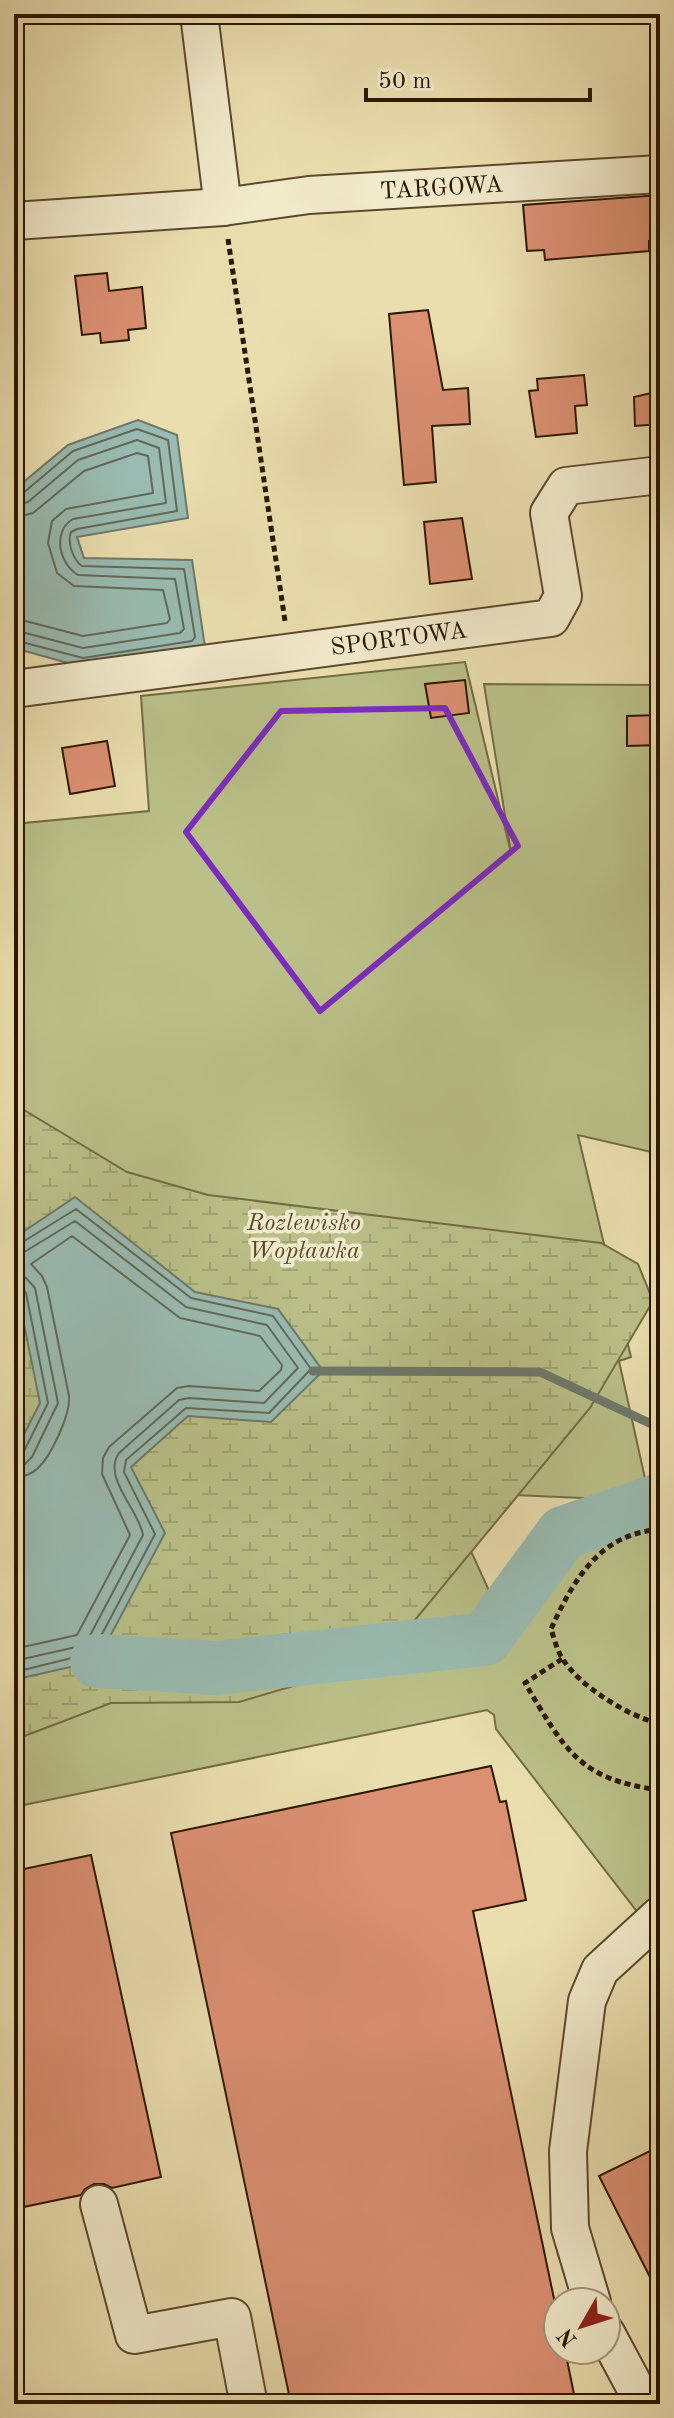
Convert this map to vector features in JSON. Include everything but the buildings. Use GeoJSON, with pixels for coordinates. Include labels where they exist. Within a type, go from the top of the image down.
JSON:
{"type":"FeatureCollection","features":[{"type":"Feature","properties":{"kind":"street"},"geometry":{"type":"LineString","coordinates":[[199,14],[223,207]]}},
{"type":"Feature","properties":{"kind":"street","name":"TARGOWA"},"geometry":{"type":"LineString","coordinates":[[14,221],[223,207],[309,195],[660,174]]}},
{"type":"Feature","properties":{"kind":"street","name":"SPORTOWA"},"geometry":{"type":"LineString","coordinates":[[14,689],[551,618],[563,596],[549,513],[566,486],[660,475]]}},
{"type":"Feature","properties":{"kind":"street"},"geometry":{"type":"LineString","coordinates":[[587,2286],[570,2228],[568,2151],[587,2001],[600,1970],[660,1915]]}},
{"type":"Feature","properties":{"kind":"street"},"geometry":{"type":"LineString","coordinates":[[99,2204],[134,2335],[232,2317],[239,2403]]}},
{"type":"Feature","properties":{"kind":"street"},"geometry":{"type":"LineString","coordinates":[[622,2363],[644,2404]]}},
{"type":"Feature","properties":{"kind":"path"},"geometry":{"type":"LineString","coordinates":[[223,207],[290,652]]}},
{"type":"Feature","properties":{"kind":"path"},"geometry":{"type":"LineString","coordinates":[[660,1528],[624,1538],[604,1552],[571,1586],[551,1629],[562,1659],[610,1703],[641,1719],[660,1724]]}},
{"type":"Feature","properties":{"kind":"path"},"geometry":{"type":"LineString","coordinates":[[562,1659],[525,1683],[563,1746],[601,1776],[640,1788],[660,1790]]}},
{"type":"Feature","properties":{"kind":"highlighted area"},"geometry":{"type":"Polygon","coordinates":[[[445,708],[518,846],[320,1011],[186,832],[281,711],[445,708]]]}},
{"type":"Feature","properties":{"kind":"green space","name":"Rozlewisko Wopławka"},"geometry":{"type":"Polygon","coordinates":[[[465,662],[511,853],[484,684],[660,685],[660,1154],[578,1135],[631,1357],[619,1361],[650,1501],[444,1492],[501,1617],[563,1533],[660,1500],[660,1919],[649,1927],[496,1729],[494,1715],[487,1710],[14,1807],[14,824],[149,811],[141,696],[465,662]]]}},
{"type":"Feature","properties":{"kind":"green space"},"geometry":{"type":"Polygon","coordinates":[[[14,1104],[127,1172],[208,1195],[601,1243],[638,1264],[653,1301],[590,1408],[415,1620],[354,1668],[239,1702],[111,1703],[14,1740],[14,1104]]]}},
{"type":"Feature","properties":{"kind":"water"},"geometry":{"type":"Polygon","coordinates":[[[138,420],[177,435],[188,518],[77,537],[84,558],[192,560],[205,647],[82,667],[14,648],[14,490],[68,445],[138,420]]]}},
{"type":"Feature","properties":{"kind":"water"},"geometry":{"type":"Polygon","coordinates":[[[75,1197],[195,1292],[278,1309],[323,1371],[271,1422],[188,1416],[131,1467],[165,1533],[97,1661],[22,1678],[14,1676],[14,1454],[40,1403],[14,1275],[14,1238],[75,1197]]]}},
{"type":"Feature","properties":{"kind":"waterway"},"geometry":{"type":"LineString","coordinates":[[313,1371],[540,1372],[660,1428]]}},
{"type":"Feature","properties":{"kind":"waterway"},"geometry":{"type":"LineString","coordinates":[[97,1661],[216,1668],[485,1639],[563,1533],[660,1500]]}}]}
